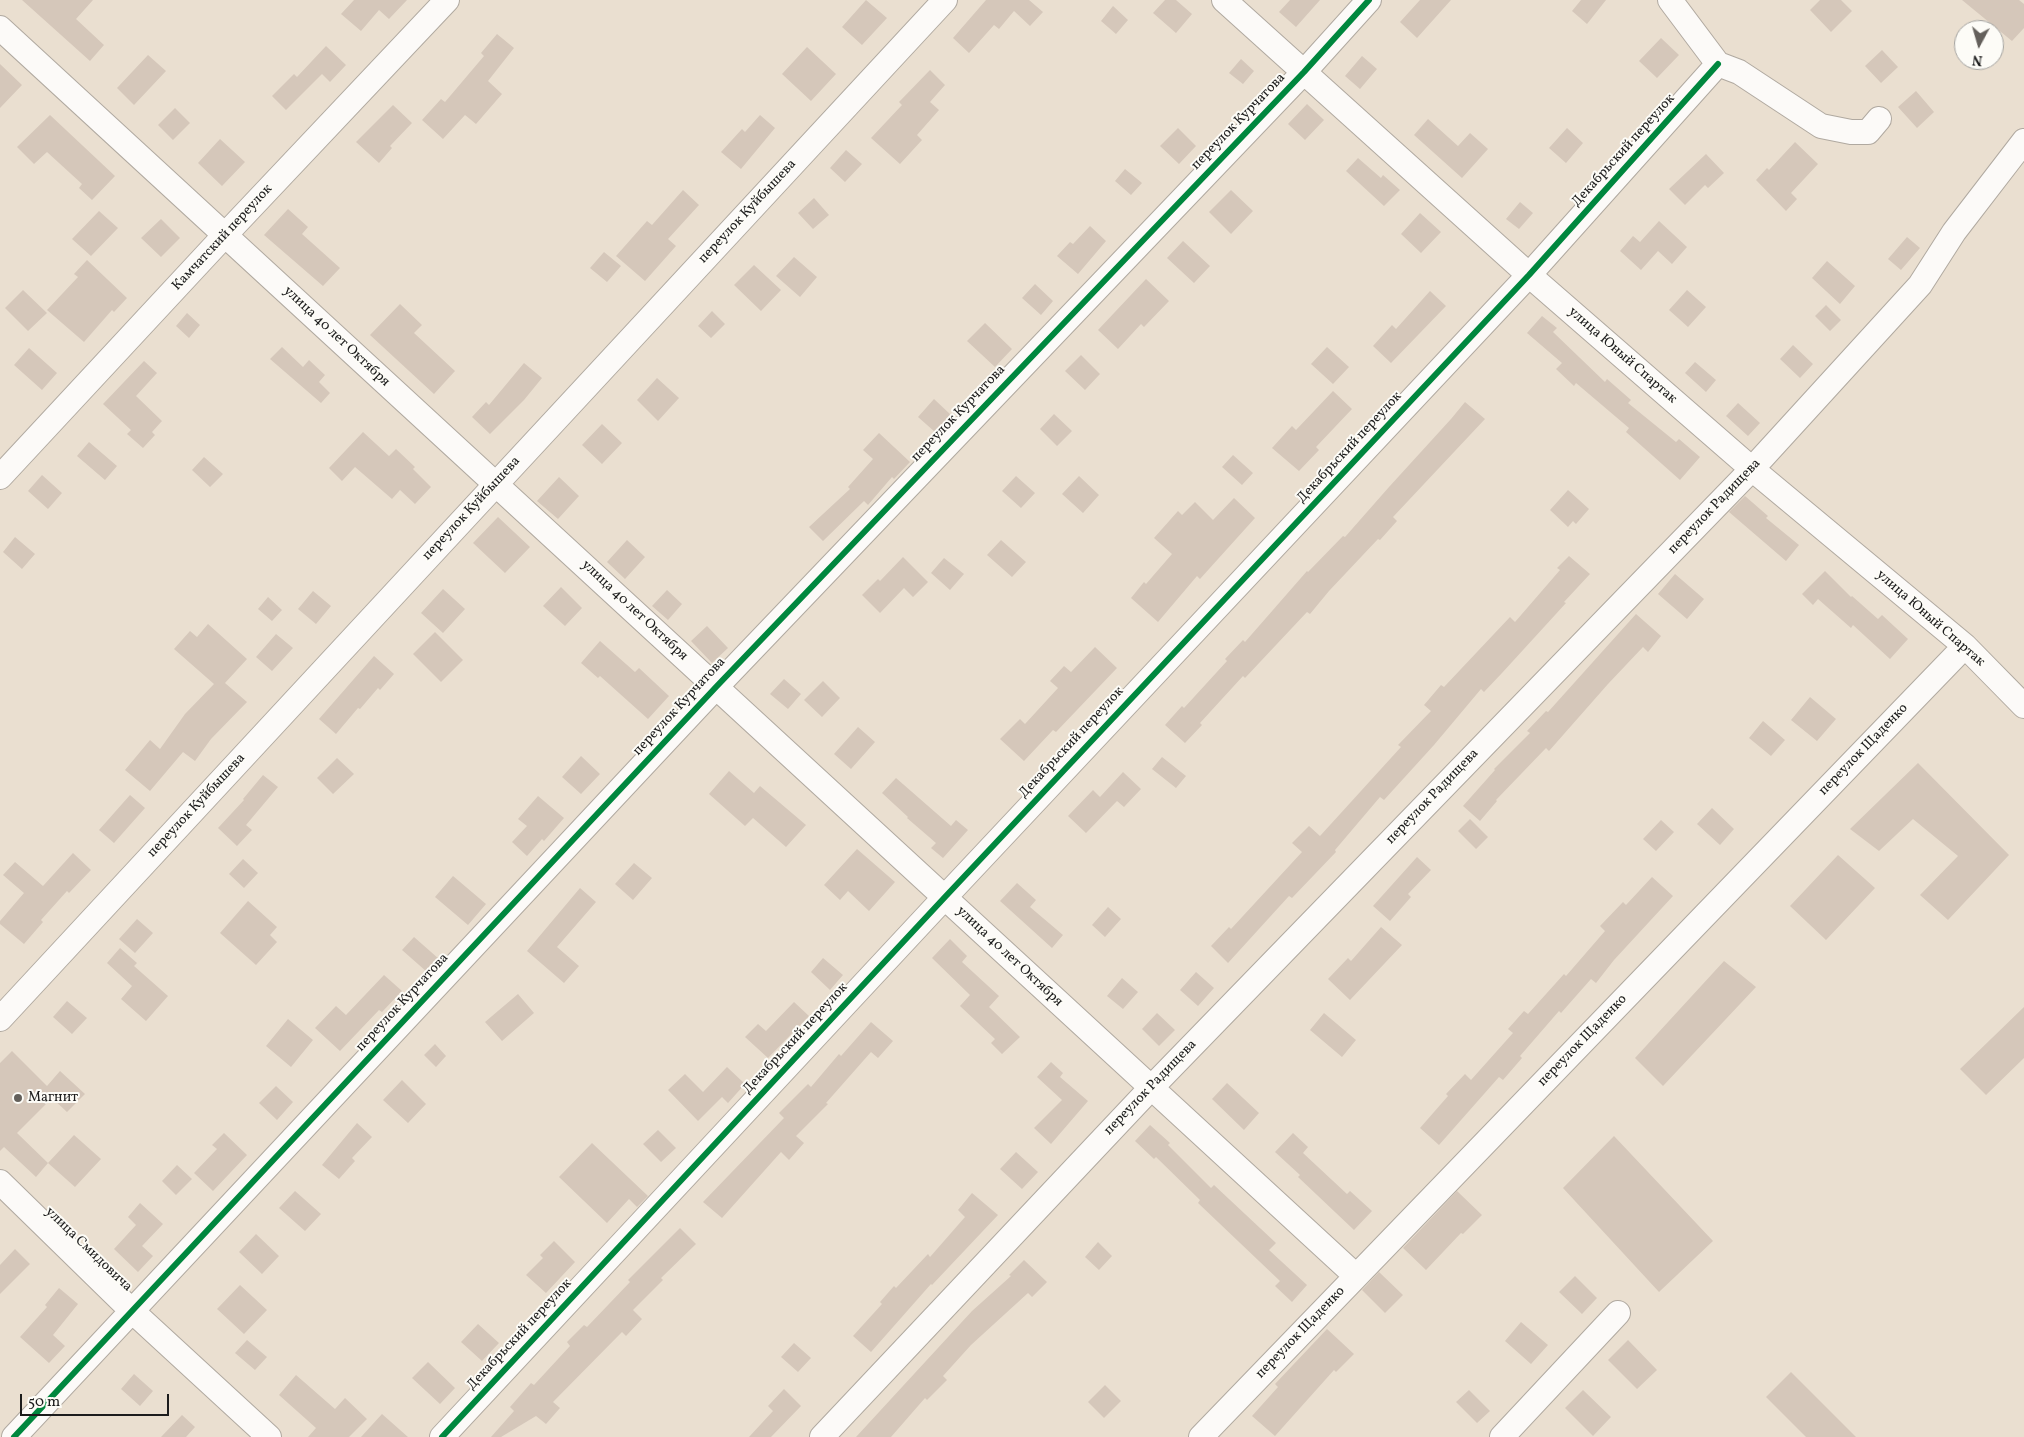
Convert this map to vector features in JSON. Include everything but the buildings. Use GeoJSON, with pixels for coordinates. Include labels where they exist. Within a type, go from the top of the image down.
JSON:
{"type":"FeatureCollection","features":[{"type":"Feature","properties":{"kind":"street","name":"Камчатский переулок"},"geometry":{"type":"LineString","coordinates":[[0,477],[447,0]]}},
{"type":"Feature","properties":{"kind":"street","name":"переулок Куйбышева"},"geometry":{"type":"LineString","coordinates":[[0,1019],[945,0]]}},
{"type":"Feature","properties":{"kind":"street","name":"улица Юный Спартак"},"geometry":{"type":"LineString","coordinates":[[1224,0],[1529,275],[1752,468],[1965,646],[2024,706]]}},
{"type":"Feature","properties":{"kind":"street","name":"переулок Курчатова"},"geometry":{"type":"LineString","coordinates":[[14,1437],[716,687],[1304,72],[1369,0]]}},
{"type":"Feature","properties":{"kind":"street"},"geometry":{"type":"LineString","coordinates":[[1670,0],[1718,64],[1739,72],[1820,126],[1851,132],[1868,132],[1879,120]]}},
{"type":"Feature","properties":{"kind":"street","name":"улица 40 лет Октября"},"geometry":{"type":"LineString","coordinates":[[0,28],[1356,1276]]}},
{"type":"Feature","properties":{"kind":"street","name":"Декабрьский переулок"},"geometry":{"type":"LineString","coordinates":[[442,1437],[1529,275],[1718,64]]}},
{"type":"Feature","properties":{"kind":"street","name":"переулок Радищева"},"geometry":{"type":"LineString","coordinates":[[822,1437],[1151,1088],[1752,468],[1920,285],[1954,232],[2024,141]]}},
{"type":"Feature","properties":{"kind":"street","name":"переулок Щаденко"},"geometry":{"type":"LineString","coordinates":[[1201,1437],[1965,646]]}},
{"type":"Feature","properties":{"kind":"street","name":"улица Смидовича"},"geometry":{"type":"LineString","coordinates":[[0,1182],[132,1311],[269,1437]]}},
{"type":"Feature","properties":{"kind":"street"},"geometry":{"type":"LineString","coordinates":[[1502,1437],[1618,1313]]}},
{"type":"Feature","properties":{"kind":"cycle path"},"geometry":{"type":"LineString","coordinates":[[14,1437],[716,687],[1304,72],[1369,0]]}},
{"type":"Feature","properties":{"kind":"cycle path"},"geometry":{"type":"LineString","coordinates":[[442,1437],[945,897],[1529,275],[1718,64]]}},
{"type":"Feature","properties":{"kind":"place","name":"Магнит"},"geometry":{"type":"Point","coordinates":[18,1098]}}]}
